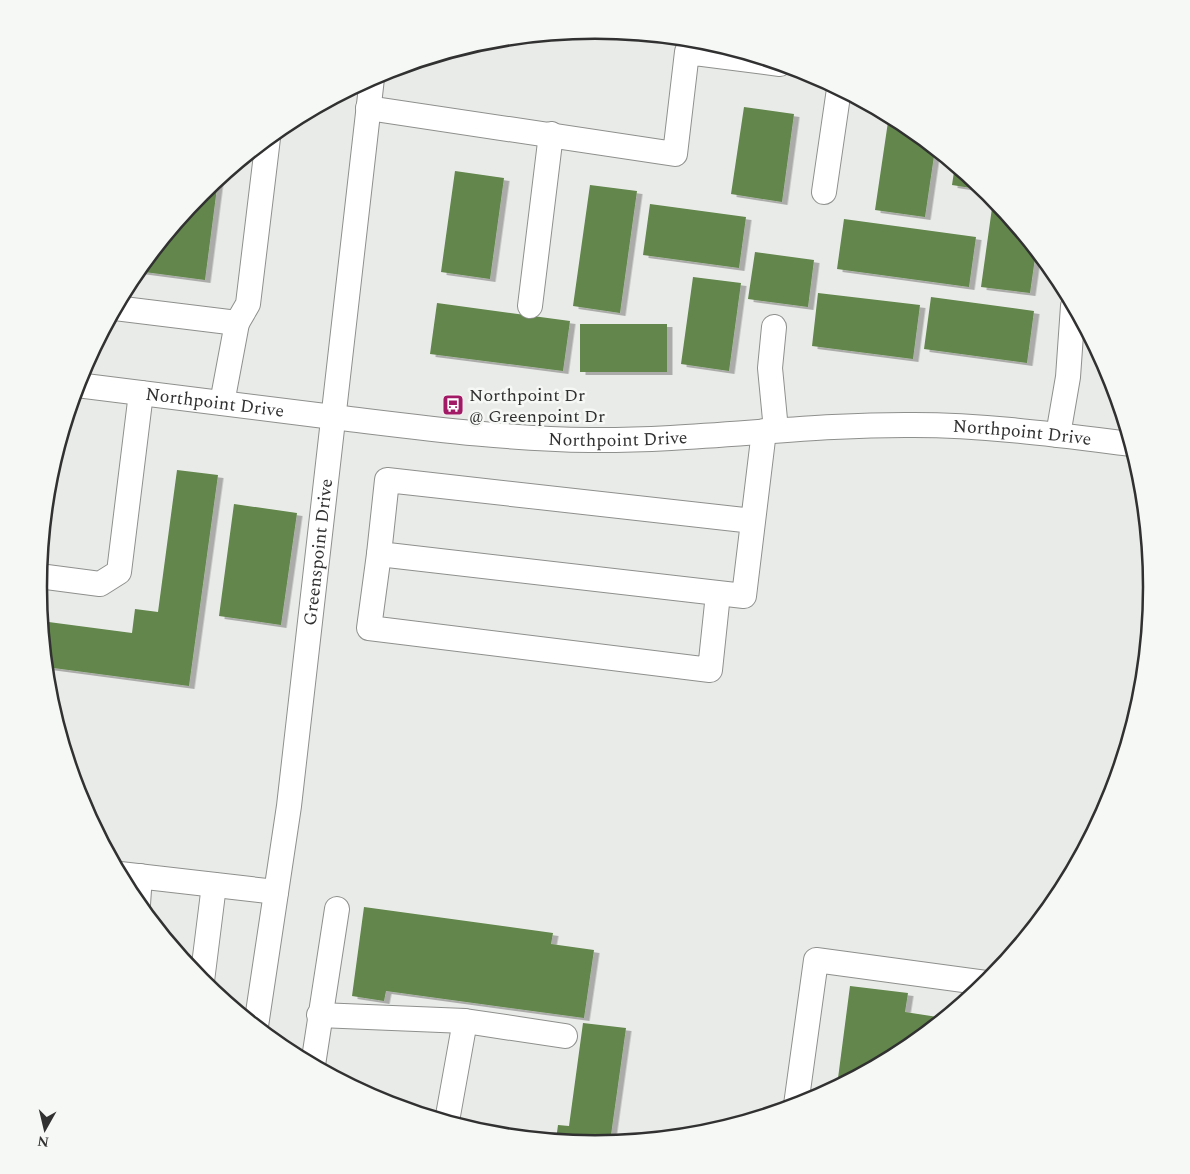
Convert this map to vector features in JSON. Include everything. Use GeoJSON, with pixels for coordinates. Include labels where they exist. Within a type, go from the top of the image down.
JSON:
{"type":"FeatureCollection","features":[{"type":"Feature","properties":{"kind":"street"},"geometry":{"type":"LineString","coordinates":[[368,108],[675,154],[687,52],[744,59]]}},
{"type":"Feature","properties":{"kind":"street","name":"Greenspoint Drive"},"geometry":{"type":"LineString","coordinates":[[257,1019],[289,806],[371,87]]}},
{"type":"Feature","properties":{"kind":"street"},"geometry":{"type":"LineString","coordinates":[[824,192],[838,96]]}},
{"type":"Feature","properties":{"kind":"street"},"geometry":{"type":"LineString","coordinates":[[530,306],[551,134]]}},
{"type":"Feature","properties":{"kind":"street"},"geometry":{"type":"LineString","coordinates":[[222,403],[237,323],[248,304],[267,148]]}},
{"type":"Feature","properties":{"kind":"street"},"geometry":{"type":"LineString","coordinates":[[122,309],[237,323]]}},
{"type":"Feature","properties":{"kind":"street"},"geometry":{"type":"LineString","coordinates":[[1058,435],[1068,377],[1072,317]]}},
{"type":"Feature","properties":{"kind":"street"},"geometry":{"type":"LineString","coordinates":[[378,554],[744,596],[753,521],[770,431],[770,368],[774,327]]}},
{"type":"Feature","properties":{"kind":"street","name":"Northpoint Drive"},"geometry":{"type":"LineString","coordinates":[[85,386],[451,431],[590,440],[653,439],[915,424],[1058,435],[1124,443]]}},
{"type":"Feature","properties":{"kind":"street"},"geometry":{"type":"LineString","coordinates":[[47,577],[100,584],[119,572],[141,393]]}},
{"type":"Feature","properties":{"kind":"street"},"geometry":{"type":"LineString","coordinates":[[718,594],[710,670],[369,628],[387,480],[753,521]]}},
{"type":"Feature","properties":{"kind":"street"},"geometry":{"type":"LineString","coordinates":[[130,875],[276,892]]}},
{"type":"Feature","properties":{"kind":"street"},"geometry":{"type":"LineString","coordinates":[[203,971],[214,885]]}},
{"type":"Feature","properties":{"kind":"street"},"geometry":{"type":"LineString","coordinates":[[314,1058],[336,909]]}},
{"type":"Feature","properties":{"kind":"street"},"geometry":{"type":"LineString","coordinates":[[797,1097],[816,960],[976,982]]}},
{"type":"Feature","properties":{"kind":"street"},"geometry":{"type":"LineString","coordinates":[[319,1015],[465,1021],[565,1036]]}},
{"type":"Feature","properties":{"kind":"street"},"geometry":{"type":"LineString","coordinates":[[448,1115],[465,1021]]}},
{"type":"Feature","properties":{"kind":"building"},"geometry":{"type":"Polygon","coordinates":[[[744,107],[794,114],[782,202],[731,194],[744,107]]]}},
{"type":"Feature","properties":{"kind":"building"},"geometry":{"type":"Polygon","coordinates":[[[888,123],[934,156],[925,217],[875,210],[888,123]]]}},
{"type":"Feature","properties":{"kind":"building"},"geometry":{"type":"Polygon","coordinates":[[[455,171],[504,178],[490,279],[441,272],[455,171]]]}},
{"type":"Feature","properties":{"kind":"building"},"geometry":{"type":"Polygon","coordinates":[[[954,173],[971,188],[952,185],[954,173]]]}},
{"type":"Feature","properties":{"kind":"building"},"geometry":{"type":"Polygon","coordinates":[[[590,185],[637,191],[620,313],[573,306],[590,185]]]}},
{"type":"Feature","properties":{"kind":"building"},"geometry":{"type":"Polygon","coordinates":[[[217,190],[205,280],[146,272],[183,226],[217,190]]]}},
{"type":"Feature","properties":{"kind":"building"},"geometry":{"type":"Polygon","coordinates":[[[650,204],[746,217],[739,268],[643,255],[650,204]]]}},
{"type":"Feature","properties":{"kind":"building"},"geometry":{"type":"Polygon","coordinates":[[[992,209],[1035,260],[1030,293],[981,287],[992,209]]]}},
{"type":"Feature","properties":{"kind":"building"},"geometry":{"type":"Polygon","coordinates":[[[844,219],[976,237],[969,287],[837,269],[844,219]]]}},
{"type":"Feature","properties":{"kind":"building"},"geometry":{"type":"Polygon","coordinates":[[[755,252],[814,260],[808,307],[748,299],[755,252]]]}},
{"type":"Feature","properties":{"kind":"building"},"geometry":{"type":"Polygon","coordinates":[[[693,277],[741,283],[729,371],[681,364],[693,277]]]}},
{"type":"Feature","properties":{"kind":"building"},"geometry":{"type":"Polygon","coordinates":[[[818,293],[920,305],[913,359],[812,346],[818,293]]]}},
{"type":"Feature","properties":{"kind":"building"},"geometry":{"type":"Polygon","coordinates":[[[931,297],[1034,311],[1027,363],[924,349],[931,297]]]}},
{"type":"Feature","properties":{"kind":"building"},"geometry":{"type":"Polygon","coordinates":[[[437,303],[570,321],[563,371],[430,354],[437,303]]]}},
{"type":"Feature","properties":{"kind":"building"},"geometry":{"type":"Polygon","coordinates":[[[580,324],[667,324],[667,372],[580,372],[580,324]]]}},
{"type":"Feature","properties":{"kind":"building"},"geometry":{"type":"Polygon","coordinates":[[[177,470],[218,475],[189,686],[53,668],[48,622],[132,633],[135,609],[158,612],[177,470]]]}},
{"type":"Feature","properties":{"kind":"building"},"geometry":{"type":"Polygon","coordinates":[[[234,504],[297,513],[281,625],[219,616],[234,504]]]}},
{"type":"Feature","properties":{"kind":"building"},"geometry":{"type":"Polygon","coordinates":[[[364,907],[553,933],[551,944],[594,950],[584,1018],[386,991],[384,1001],[352,996],[364,907]]]}},
{"type":"Feature","properties":{"kind":"building"},"geometry":{"type":"Polygon","coordinates":[[[850,986],[908,993],[905,1012],[935,1017],[900,1043],[838,1078],[850,986]]]}},
{"type":"Feature","properties":{"kind":"building"},"geometry":{"type":"Polygon","coordinates":[[[583,1023],[626,1028],[611,1135],[557,1134],[558,1125],[569,1126],[583,1023]]]}},
{"type":"Feature","properties":{"kind":"place","name":"Northpoint Dr @ Greenpoint Dr"},"geometry":{"type":"Point","coordinates":[453,405]}}]}
